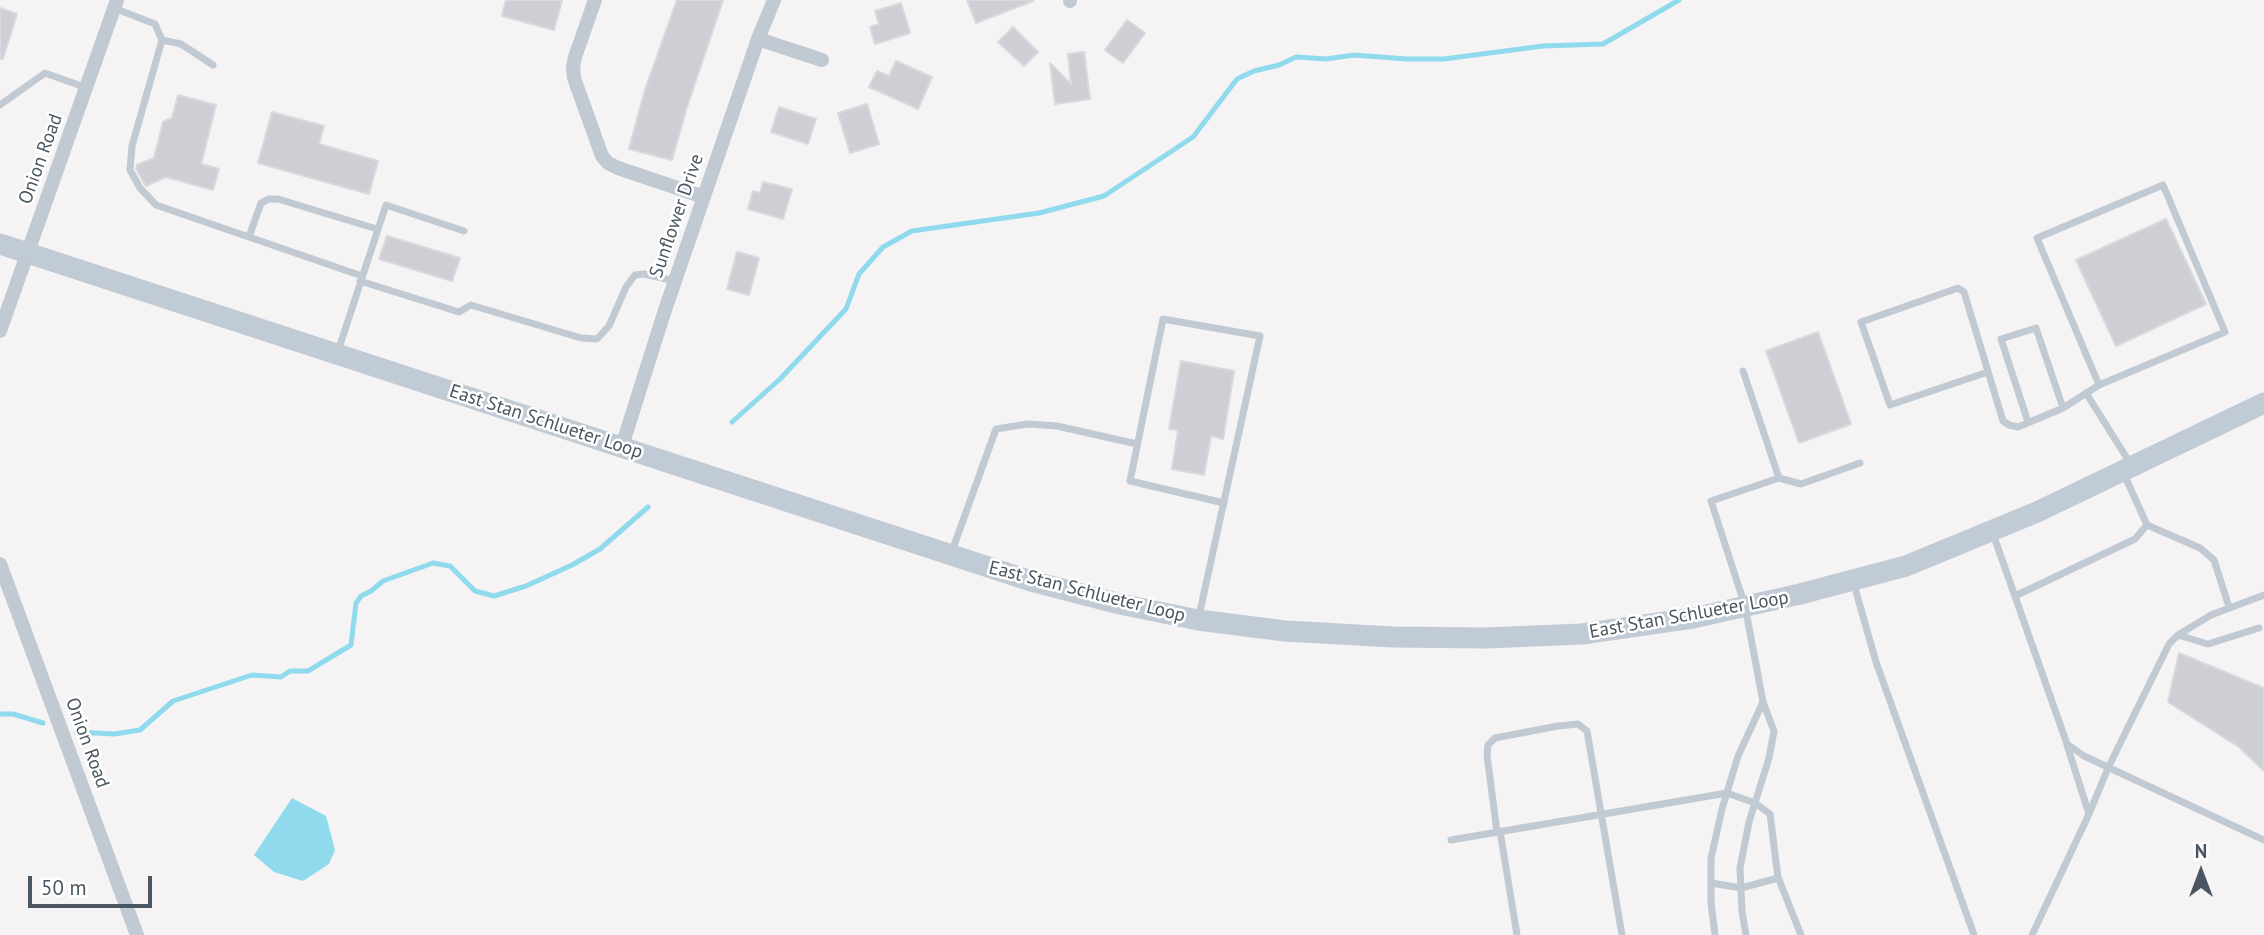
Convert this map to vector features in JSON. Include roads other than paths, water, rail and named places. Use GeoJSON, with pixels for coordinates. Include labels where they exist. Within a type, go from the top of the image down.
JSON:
{"type":"FeatureCollection","features":[{"type":"Feature","properties":{"kind":"main road","name":"East Stan Schlueter Loop"},"geometry":{"type":"LineString","coordinates":[[0,244],[1031,580],[1120,604],[1198,620],[1285,631],[1393,637],[1486,638],[1582,634],[1693,618],[1745,606],[1906,566],[2037,512],[2264,403]]}},
{"type":"Feature","properties":{"kind":"street"},"geometry":{"type":"LineString","coordinates":[[596,0],[573,67],[574,78],[603,156],[608,163],[618,168],[704,197]]}},
{"type":"Feature","properties":{"kind":"street","name":"Sunflower Drive"},"geometry":{"type":"LineString","coordinates":[[622,446],[675,281],[758,38],[774,0]]}},
{"type":"Feature","properties":{"kind":"street","name":"Onion Road"},"geometry":{"type":"LineString","coordinates":[[0,331],[116,4]]}},
{"type":"Feature","properties":{"kind":"street"},"geometry":{"type":"LineString","coordinates":[[758,38],[822,60]]}},
{"type":"Feature","properties":{"kind":"street","name":"Onion Road"},"geometry":{"type":"LineString","coordinates":[[0,564],[137,935]]}},
{"type":"Feature","properties":{"kind":"lane"},"geometry":{"type":"LineString","coordinates":[[116,4],[155,24],[162,40],[132,146],[130,170],[140,188],[156,205],[459,312],[471,305],[581,338],[597,339],[609,326],[626,286],[635,275],[643,274],[675,281]]}},
{"type":"Feature","properties":{"kind":"lane"},"geometry":{"type":"LineString","coordinates":[[162,40],[181,44],[213,65]]}},
{"type":"Feature","properties":{"kind":"lane"},"geometry":{"type":"LineString","coordinates":[[0,105],[44,73],[87,88]]}},
{"type":"Feature","properties":{"kind":"lane"},"geometry":{"type":"LineString","coordinates":[[1988,372],[1890,405],[1861,322],[1958,288],[1964,292],[2003,421],[2018,427],[2063,408],[2099,385],[2225,332],[2163,185],[2037,238],[2099,385]]}},
{"type":"Feature","properties":{"kind":"lane"},"geometry":{"type":"LineString","coordinates":[[249,237],[261,203],[278,199],[377,229]]}},
{"type":"Feature","properties":{"kind":"lane"},"geometry":{"type":"LineString","coordinates":[[336,355],[386,205],[464,231]]}},
{"type":"Feature","properties":{"kind":"lane"},"geometry":{"type":"LineString","coordinates":[[1198,620],[1224,503],[1260,336],[1163,319],[1130,481],[1224,503]]}},
{"type":"Feature","properties":{"kind":"lane"},"geometry":{"type":"LineString","coordinates":[[2028,422],[2001,340],[2036,328],[2063,408]]}},
{"type":"Feature","properties":{"kind":"lane"},"geometry":{"type":"LineString","coordinates":[[1743,371],[1779,478]]}},
{"type":"Feature","properties":{"kind":"lane"},"geometry":{"type":"LineString","coordinates":[[2086,393],[2127,469],[2147,525],[2200,548],[2214,560],[2229,607]]}},
{"type":"Feature","properties":{"kind":"lane"},"geometry":{"type":"LineString","coordinates":[[951,555],[996,429],[1028,424],[1057,426],[1137,444]]}},
{"type":"Feature","properties":{"kind":"lane"},"geometry":{"type":"LineString","coordinates":[[1746,935],[1740,869],[1774,731],[1763,702],[1745,606],[1711,501],[1779,478],[1801,484],[1860,463]]}},
{"type":"Feature","properties":{"kind":"lane"},"geometry":{"type":"LineString","coordinates":[[2015,596],[2135,539],[2147,525]]}},
{"type":"Feature","properties":{"kind":"lane"},"geometry":{"type":"LineString","coordinates":[[1992,531],[2089,814]]}},
{"type":"Feature","properties":{"kind":"lane"},"geometry":{"type":"LineString","coordinates":[[1853,580],[1880,673],[1974,935]]}},
{"type":"Feature","properties":{"kind":"lane"},"geometry":{"type":"LineString","coordinates":[[2032,935],[2108,768],[2169,644],[2178,635],[2211,615],[2264,595]]}},
{"type":"Feature","properties":{"kind":"lane"},"geometry":{"type":"LineString","coordinates":[[2178,635],[2208,644],[2259,628]]}},
{"type":"Feature","properties":{"kind":"lane"},"geometry":{"type":"LineString","coordinates":[[1715,935],[1712,858],[1738,756],[1763,702]]}},
{"type":"Feature","properties":{"kind":"lane"},"geometry":{"type":"LineString","coordinates":[[1517,935],[1486,755],[1488,745],[1495,738],[1578,724],[1587,731],[1622,935]]}},
{"type":"Feature","properties":{"kind":"lane"},"geometry":{"type":"LineString","coordinates":[[2067,744],[2108,768],[2264,840]]}},
{"type":"Feature","properties":{"kind":"lane"},"geometry":{"type":"LineString","coordinates":[[1451,840],[1727,793],[1755,803],[1770,814],[1778,877],[1801,935]]}},
{"type":"Feature","properties":{"kind":"lane"},"geometry":{"type":"LineString","coordinates":[[1712,883],[1741,888],[1778,877]]}},
{"type":"Feature","properties":{"kind":"water"},"geometry":{"type":"Polygon","coordinates":[[[292,798],[326,816],[335,850],[329,864],[303,881],[274,872],[254,855],[292,798]]]}},
{"type":"Feature","properties":{"kind":"waterway"},"geometry":{"type":"LineString","coordinates":[[732,422],[780,379],[846,309],[859,274],[883,247],[912,231],[1039,213],[1104,196],[1193,137],[1237,79],[1254,71],[1279,65],[1296,57],[1326,59],[1354,55],[1444,59],[1543,46],[1603,44],[1679,0]]}},
{"type":"Feature","properties":{"kind":"waterway"},"geometry":{"type":"LineString","coordinates":[[76,732],[114,734],[140,730],[173,701],[252,675],[281,677],[290,671],[308,671],[351,645],[356,603],[361,596],[383,581],[433,563],[450,566],[475,591],[494,596],[526,586],[600,549],[648,507]]}},
{"type":"Feature","properties":{"kind":"waterway"},"geometry":{"type":"LineString","coordinates":[[0,714],[13,714],[43,723]]}}]}
